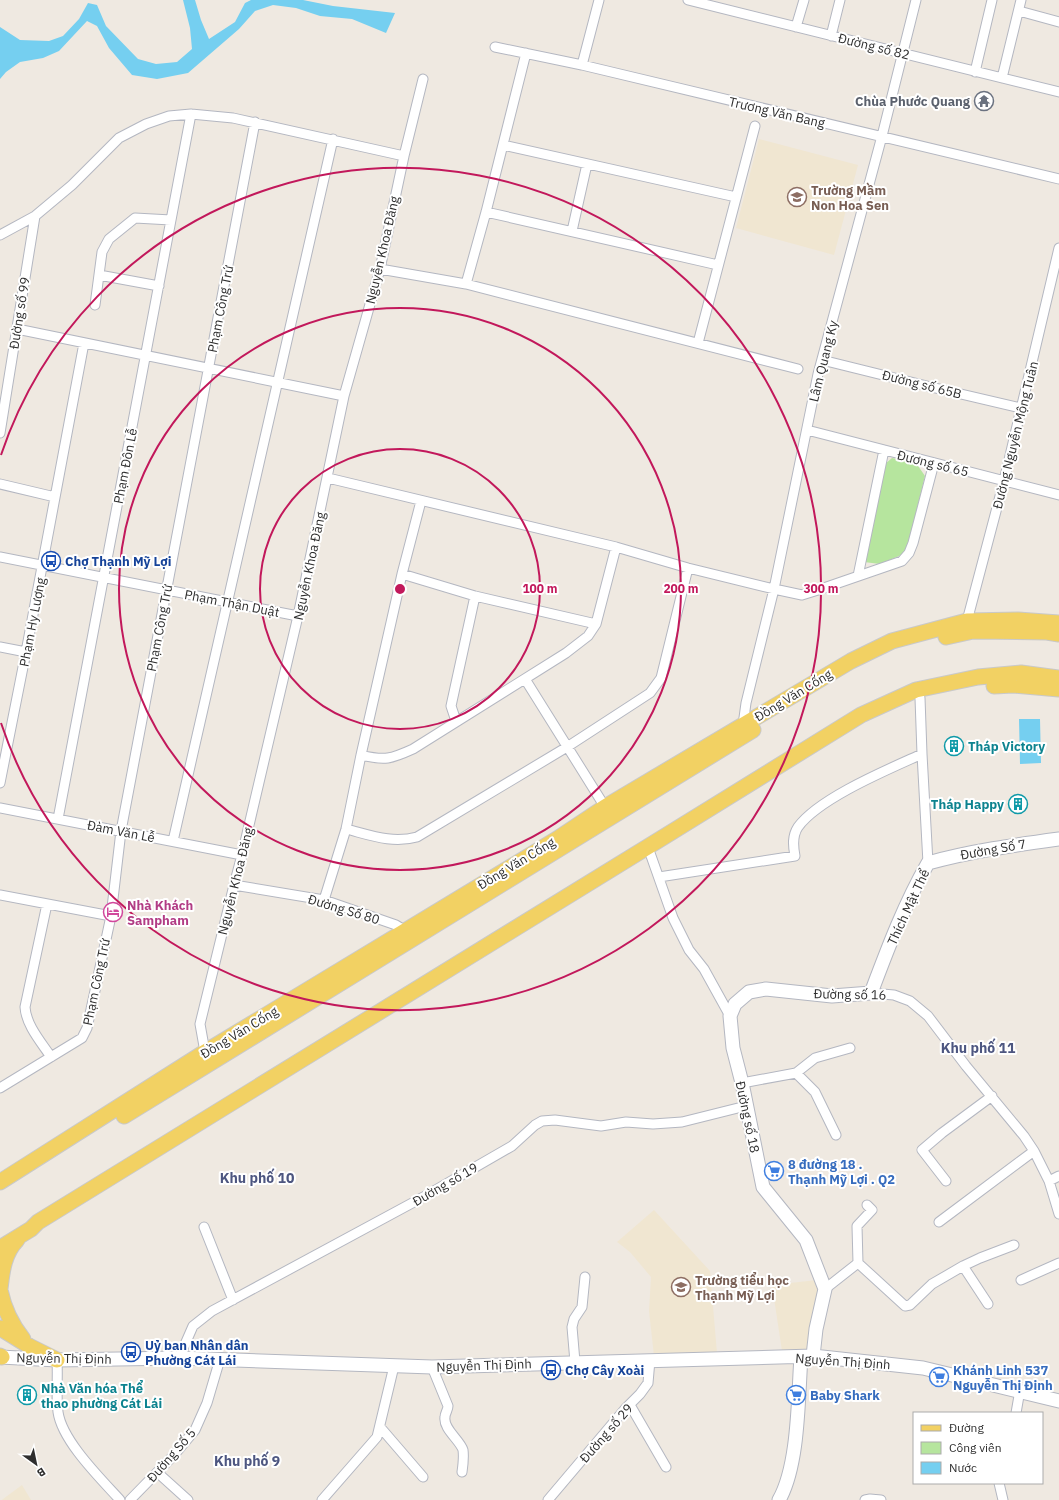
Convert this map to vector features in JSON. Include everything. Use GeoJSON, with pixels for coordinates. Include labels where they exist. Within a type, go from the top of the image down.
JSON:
{"type":"FeatureCollection","features":[{"type":"Feature","properties":{"kind":"main road","name":"Đồng Văn Cống"},"geometry":{"type":"LineString","coordinates":[[0,1191],[411,934],[744,730],[851,661],[892,642],[967,621],[1018,620],[1059,623]]}},
{"type":"Feature","properties":{"kind":"main road","name":"Đồng Văn Cống"},"geometry":{"type":"LineString","coordinates":[[0,1182],[205,1052],[411,934],[605,807],[880,655],[901,647],[973,631],[1047,632],[1059,634]]}},
{"type":"Feature","properties":{"kind":"main road"},"geometry":{"type":"LineString","coordinates":[[367,1024],[861,715],[916,690],[978,677],[1021,673],[1059,678]]}},
{"type":"Feature","properties":{"kind":"main road"},"geometry":{"type":"LineString","coordinates":[[29,1346],[16,1330],[9,1318],[0,1290],[4,1261],[10,1246],[38,1222],[650,853],[849,730],[890,709],[920,698],[965,688],[1013,684],[1059,689]]}},
{"type":"Feature","properties":{"kind":"main road","name":"Đường Số 7"},"geometry":{"type":"LineString","coordinates":[[928,863],[954,856],[1005,846],[1059,839]]}},
{"type":"Feature","properties":{"kind":"main road","name":"Thích Mật Thể"},"geometry":{"type":"LineString","coordinates":[[871,993],[892,936],[928,863]]}},
{"type":"Feature","properties":{"kind":"main road","name":"Đường số 16"},"geometry":{"type":"LineString","coordinates":[[730,1016],[735,1004],[749,992],[766,990],[832,996],[871,993]]}},
{"type":"Feature","properties":{"kind":"main road","name":"Đường số 18"},"geometry":{"type":"LineString","coordinates":[[730,1016],[733,1048],[742,1083],[763,1187],[806,1240],[825,1289]]}},
{"type":"Feature","properties":{"kind":"main road"},"geometry":{"type":"LineString","coordinates":[[0,1248],[26,1232]]}},
{"type":"Feature","properties":{"kind":"main road"},"geometry":{"type":"LineString","coordinates":[[778,1500],[785,1489],[791,1463],[807,1356],[816,1329],[825,1289]]}},
{"type":"Feature","properties":{"kind":"main road"},"geometry":{"type":"LineString","coordinates":[[0,1328],[29,1346],[57,1360]]}},
{"type":"Feature","properties":{"kind":"main road","name":"Nguyễn Thị Định"},"geometry":{"type":"LineString","coordinates":[[1,1357],[57,1360],[179,1358],[432,1367],[807,1356],[923,1368],[1020,1390],[1059,1401]]}},
{"type":"Feature","properties":{"kind":"street"},"geometry":{"type":"LineString","coordinates":[[582,65],[599,0]]}},
{"type":"Feature","properties":{"kind":"street","name":"Đường số 82"},"geometry":{"type":"LineString","coordinates":[[688,0],[1059,92]]}},
{"type":"Feature","properties":{"kind":"street"},"geometry":{"type":"LineString","coordinates":[[796,27],[804,0]]}},
{"type":"Feature","properties":{"kind":"street"},"geometry":{"type":"LineString","coordinates":[[831,36],[840,0]]}},
{"type":"Feature","properties":{"kind":"street","name":"Lâm Quang Ky"},"geometry":{"type":"LineString","coordinates":[[744,730],[746,704],[752,675],[774,589],[806,430],[822,360],[882,136],[916,0]]}},
{"type":"Feature","properties":{"kind":"street"},"geometry":{"type":"LineString","coordinates":[[975,72],[992,0]]}},
{"type":"Feature","properties":{"kind":"street"},"geometry":{"type":"LineString","coordinates":[[1002,78],[1021,0]]}},
{"type":"Feature","properties":{"kind":"street"},"geometry":{"type":"LineString","coordinates":[[1018,10],[1059,22]]}},
{"type":"Feature","properties":{"kind":"street","name":"Trương Văn Bang"},"geometry":{"type":"LineString","coordinates":[[495,47],[582,65],[1059,179]]}},
{"type":"Feature","properties":{"kind":"street"},"geometry":{"type":"LineString","coordinates":[[466,284],[486,212],[526,53]]}},
{"type":"Feature","properties":{"kind":"street","name":"Nguyễn Khoa Đăng"},"geometry":{"type":"LineString","coordinates":[[205,1052],[200,1024],[242,855],[298,616],[344,396],[380,269],[404,156],[423,79]]}},
{"type":"Feature","properties":{"kind":"street"},"geometry":{"type":"LineString","coordinates":[[0,235],[35,216],[72,185],[119,138],[146,124],[169,116],[191,114],[233,118],[404,156]]}},
{"type":"Feature","properties":{"kind":"street","name":"Phạm Đôn Lễ"},"geometry":{"type":"LineString","coordinates":[[58,819],[191,114]]}},
{"type":"Feature","properties":{"kind":"street","name":"Phạm Công Trứ"},"geometry":{"type":"LineString","coordinates":[[0,1088],[82,1038],[87,1028],[110,916],[121,831],[255,122]]}},
{"type":"Feature","properties":{"kind":"street"},"geometry":{"type":"LineString","coordinates":[[698,343],[755,126]]}},
{"type":"Feature","properties":{"kind":"street"},"geometry":{"type":"LineString","coordinates":[[174,840],[333,139]]}},
{"type":"Feature","properties":{"kind":"street"},"geometry":{"type":"LineString","coordinates":[[503,145],[736,197]]}},
{"type":"Feature","properties":{"kind":"street"},"geometry":{"type":"LineString","coordinates":[[572,231],[587,164]]}},
{"type":"Feature","properties":{"kind":"street"},"geometry":{"type":"LineString","coordinates":[[486,212],[718,265]]}},
{"type":"Feature","properties":{"kind":"street","name":"Đường số 99"},"geometry":{"type":"LineString","coordinates":[[0,433],[35,216]]}},
{"type":"Feature","properties":{"kind":"street"},"geometry":{"type":"LineString","coordinates":[[95,304],[102,252],[108,239],[135,218],[171,220]]}},
{"type":"Feature","properties":{"kind":"street","name":"Đường Nguyễn Mộng Tuân"},"geometry":{"type":"LineString","coordinates":[[967,621],[1055,282],[1059,248]]}},
{"type":"Feature","properties":{"kind":"street"},"geometry":{"type":"LineString","coordinates":[[380,269],[466,284],[798,369]]}},
{"type":"Feature","properties":{"kind":"street"},"geometry":{"type":"LineString","coordinates":[[99,275],[159,286]]}},
{"type":"Feature","properties":{"kind":"street"},"geometry":{"type":"LineString","coordinates":[[17,329],[344,396]]}},
{"type":"Feature","properties":{"kind":"street","name":"Phạm Hy Lượng"},"geometry":{"type":"LineString","coordinates":[[0,783],[43,565],[84,343]]}},
{"type":"Feature","properties":{"kind":"street","name":"Đường số 65B"},"geometry":{"type":"LineString","coordinates":[[822,360],[1022,408]]}},
{"type":"Feature","properties":{"kind":"street","name":"Đương số 65"},"geometry":{"type":"LineString","coordinates":[[806,430],[1059,495]]}},
{"type":"Feature","properties":{"kind":"street"},"geometry":{"type":"LineString","coordinates":[[858,576],[884,450]]}},
{"type":"Feature","properties":{"kind":"street"},"geometry":{"type":"LineString","coordinates":[[328,478],[616,547],[688,568],[774,589],[802,594],[818,590],[902,561],[909,553],[934,463]]}},
{"type":"Feature","properties":{"kind":"street"},"geometry":{"type":"LineString","coordinates":[[0,484],[55,496]]}},
{"type":"Feature","properties":{"kind":"street"},"geometry":{"type":"LineString","coordinates":[[324,900],[346,829],[361,755],[402,574],[421,501]]}},
{"type":"Feature","properties":{"kind":"street"},"geometry":{"type":"LineString","coordinates":[[361,755],[377,759],[394,758],[412,749],[566,653],[588,636],[596,624],[616,547]]}},
{"type":"Feature","properties":{"kind":"street","name":"Phạm Thận Duật"},"geometry":{"type":"LineString","coordinates":[[0,557],[298,616]]}},
{"type":"Feature","properties":{"kind":"street"},"geometry":{"type":"LineString","coordinates":[[346,829],[389,840],[405,840],[417,837],[567,747],[650,693],[661,678],[688,568]]}},
{"type":"Feature","properties":{"kind":"street"},"geometry":{"type":"LineString","coordinates":[[402,574],[475,596],[596,624]]}},
{"type":"Feature","properties":{"kind":"street"},"geometry":{"type":"LineString","coordinates":[[456,721],[451,706],[475,596]]}},
{"type":"Feature","properties":{"kind":"street"},"geometry":{"type":"LineString","coordinates":[[0,647],[26,652]]}},
{"type":"Feature","properties":{"kind":"street"},"geometry":{"type":"LineString","coordinates":[[525,679],[605,807]]}},
{"type":"Feature","properties":{"kind":"street","name":"Thích Mật Thể"},"geometry":{"type":"LineString","coordinates":[[920,698],[928,863]]}},
{"type":"Feature","properties":{"kind":"street"},"geometry":{"type":"LineString","coordinates":[[659,877],[794,856],[793,841],[795,834],[810,814],[838,796],[890,768],[922,754]]}},
{"type":"Feature","properties":{"kind":"street","name":"Đàm Văn Lễ"},"geometry":{"type":"LineString","coordinates":[[0,808],[174,840],[242,855]]}},
{"type":"Feature","properties":{"kind":"street","name":"Đường số 18"},"geometry":{"type":"LineString","coordinates":[[650,853],[673,918],[690,950],[704,969],[730,1016]]}},
{"type":"Feature","properties":{"kind":"street","name":"Đường Số 80"},"geometry":{"type":"LineString","coordinates":[[234,885],[324,900],[396,925],[411,934]]}},
{"type":"Feature","properties":{"kind":"street"},"geometry":{"type":"LineString","coordinates":[[0,895],[110,916]]}},
{"type":"Feature","properties":{"kind":"street"},"geometry":{"type":"LineString","coordinates":[[47,904],[25,1006],[26,1015],[30,1025],[51,1057]]}},
{"type":"Feature","properties":{"kind":"street","name":"Đường số 16"},"geometry":{"type":"LineString","coordinates":[[871,993],[894,995],[910,1001],[928,1016],[966,1066],[992,1096],[1034,1152],[1049,1181],[1059,1214]]}},
{"type":"Feature","properties":{"kind":"street"},"geometry":{"type":"LineString","coordinates":[[742,1083],[796,1073],[815,1058],[850,1048]]}},
{"type":"Feature","properties":{"kind":"street"},"geometry":{"type":"LineString","coordinates":[[796,1073],[815,1092],[836,1135]]}},
{"type":"Feature","properties":{"kind":"street"},"geometry":{"type":"LineString","coordinates":[[946,1181],[922,1150],[942,1133],[992,1096]]}},
{"type":"Feature","properties":{"kind":"street","name":"Đường số 19"},"geometry":{"type":"LineString","coordinates":[[179,1358],[193,1326],[212,1311],[427,1195],[512,1146],[535,1125],[542,1121],[555,1120],[600,1126],[626,1122],[653,1124],[682,1122],[746,1106]]}},
{"type":"Feature","properties":{"kind":"street"},"geometry":{"type":"LineString","coordinates":[[939,1222],[1034,1152]]}},
{"type":"Feature","properties":{"kind":"street"},"geometry":{"type":"LineString","coordinates":[[1049,1181],[1059,1176]]}},
{"type":"Feature","properties":{"kind":"street"},"geometry":{"type":"LineString","coordinates":[[868,1205],[872,1210],[857,1226],[858,1263],[904,1306],[910,1305],[932,1284],[964,1266],[1014,1245]]}},
{"type":"Feature","properties":{"kind":"street"},"geometry":{"type":"LineString","coordinates":[[204,1227],[233,1300]]}},
{"type":"Feature","properties":{"kind":"street"},"geometry":{"type":"LineString","coordinates":[[825,1289],[858,1263]]}},
{"type":"Feature","properties":{"kind":"street"},"geometry":{"type":"LineString","coordinates":[[1021,1280],[1059,1263]]}},
{"type":"Feature","properties":{"kind":"street"},"geometry":{"type":"LineString","coordinates":[[964,1266],[988,1304]]}},
{"type":"Feature","properties":{"kind":"street"},"geometry":{"type":"LineString","coordinates":[[575,1362],[572,1327],[576,1315],[582,1307],[584,1277]]}},
{"type":"Feature","properties":{"kind":"street","name":"Đường Số 5"},"geometry":{"type":"LineString","coordinates":[[130,1500],[158,1473],[195,1430],[207,1404],[220,1359]]}},
{"type":"Feature","properties":{"kind":"street"},"geometry":{"type":"LineString","coordinates":[[57,1360],[58,1413],[65,1432],[87,1463],[120,1500]]}},
{"type":"Feature","properties":{"kind":"street","name":"Đường số 29"},"geometry":{"type":"LineString","coordinates":[[548,1500],[625,1408],[630,1405],[648,1383],[650,1360]]}},
{"type":"Feature","properties":{"kind":"street"},"geometry":{"type":"LineString","coordinates":[[322,1500],[377,1438],[394,1366]]}},
{"type":"Feature","properties":{"kind":"street"},"geometry":{"type":"LineString","coordinates":[[432,1367],[448,1406],[445,1422],[449,1431],[459,1442],[463,1450],[462,1472]]}},
{"type":"Feature","properties":{"kind":"street"},"geometry":{"type":"LineString","coordinates":[[1016,1412],[1020,1390]]}},
{"type":"Feature","properties":{"kind":"street"},"geometry":{"type":"LineString","coordinates":[[630,1405],[666,1467]]}},
{"type":"Feature","properties":{"kind":"street"},"geometry":{"type":"LineString","coordinates":[[380,1427],[423,1477]]}},
{"type":"Feature","properties":{"kind":"street"},"geometry":{"type":"LineString","coordinates":[[158,1473],[188,1500]]}},
{"type":"Feature","properties":{"kind":"street"},"geometry":{"type":"LineString","coordinates":[[999,1484],[1002,1500]]}},
{"type":"Feature","properties":{"kind":"street"},"geometry":{"type":"LineString","coordinates":[[865,1500],[881,1500]]}},
{"type":"Feature","properties":{"kind":"shaded area","name":"Trường Mầm Non Hoa Sen"},"geometry":{"type":"Polygon","coordinates":[[[759,139],[858,165],[834,255],[736,228],[759,139]]]}},
{"type":"Feature","properties":{"kind":"shaded area","name":"Trường tiểu học Thạnh Mỹ Lợi"},"geometry":{"type":"Polygon","coordinates":[[[654,1210],[710,1271],[717,1353],[654,1356],[649,1311],[651,1277],[630,1252],[617,1242],[654,1210]]]}},
{"type":"Feature","properties":{"kind":"shaded area"},"geometry":{"type":"Polygon","coordinates":[[[817,1280],[818,1299],[809,1351],[782,1351],[772,1285],[817,1280]]]}},
{"type":"Feature","properties":{"kind":"shaded area"},"geometry":{"type":"Polygon","coordinates":[[[22,1485],[31,1500],[2,1500],[3,1499],[22,1485]]]}},
{"type":"Feature","properties":{"kind":"green space"},"geometry":{"type":"Polygon","coordinates":[[[892,458],[916,463],[925,476],[906,553],[880,564],[864,562],[885,464],[892,458]]]}},
{"type":"Feature","properties":{"kind":"water"},"geometry":{"type":"Polygon","coordinates":[[[183,0],[195,0],[209,39],[235,22],[245,3],[251,0],[303,0],[333,6],[395,13],[386,33],[352,19],[320,16],[296,8],[273,5],[255,11],[239,29],[188,73],[157,79],[132,75],[109,48],[97,26],[87,21],[59,51],[43,58],[20,62],[6,72],[0,79],[0,27],[20,40],[49,41],[63,36],[79,19],[88,3],[97,5],[106,26],[138,59],[156,64],[177,62],[192,49],[190,28],[183,0]]]}},
{"type":"Feature","properties":{"kind":"water"},"geometry":{"type":"Polygon","coordinates":[[[1019,719],[1040,719],[1041,763],[1020,764],[1019,719]]]}},
{"type":"Feature","properties":{"kind":"place","name":"Chùa Phước Quang"},"geometry":{"type":"Point","coordinates":[984,101]}},
{"type":"Feature","properties":{"kind":"place","name":"Trường Mầm Non Hoa Sen"},"geometry":{"type":"Point","coordinates":[797,197]}},
{"type":"Feature","properties":{"kind":"place","name":"Chợ Thạnh Mỹ Lợi"},"geometry":{"type":"Point","coordinates":[51,561]}},
{"type":"Feature","properties":{"kind":"place","name":"Tháp Victory"},"geometry":{"type":"Point","coordinates":[954,746]}},
{"type":"Feature","properties":{"kind":"place","name":"Tháp Happy"},"geometry":{"type":"Point","coordinates":[1018,804]}},
{"type":"Feature","properties":{"kind":"place","name":"Nhà Khách Sampham"},"geometry":{"type":"Point","coordinates":[113,912]}},
{"type":"Feature","properties":{"kind":"place","name":"8 đường 18 . Thạnh Mỹ Lợi . Q2"},"geometry":{"type":"Point","coordinates":[774,1171]}},
{"type":"Feature","properties":{"kind":"place","name":"Trường tiểu học Thạnh Mỹ Lợi"},"geometry":{"type":"Point","coordinates":[681,1287]}},
{"type":"Feature","properties":{"kind":"place","name":"Uỷ ban Nhân dân Phường Cát Lái"},"geometry":{"type":"Point","coordinates":[131,1352]}},
{"type":"Feature","properties":{"kind":"place","name":"Chợ Cây Xoài"},"geometry":{"type":"Point","coordinates":[551,1370]}},
{"type":"Feature","properties":{"kind":"place","name":"Khánh Linh 537 Nguyễn Thị Định"},"geometry":{"type":"Point","coordinates":[939,1377]}},
{"type":"Feature","properties":{"kind":"place","name":"Nhà Văn hóa Thể thao phường Cát Lái"},"geometry":{"type":"Point","coordinates":[27,1395]}},
{"type":"Feature","properties":{"kind":"place","name":"Baby Shark"},"geometry":{"type":"Point","coordinates":[796,1395]}},
{"type":"Feature","properties":{"kind":"district","name":"Khu phố 11"},"geometry":{"type":"Point","coordinates":[978,1048]}},
{"type":"Feature","properties":{"kind":"district","name":"Khu phố 10"},"geometry":{"type":"Point","coordinates":[257,1178]}},
{"type":"Feature","properties":{"kind":"district","name":"Khu phố 9"},"geometry":{"type":"Point","coordinates":[247,1461]}}]}
